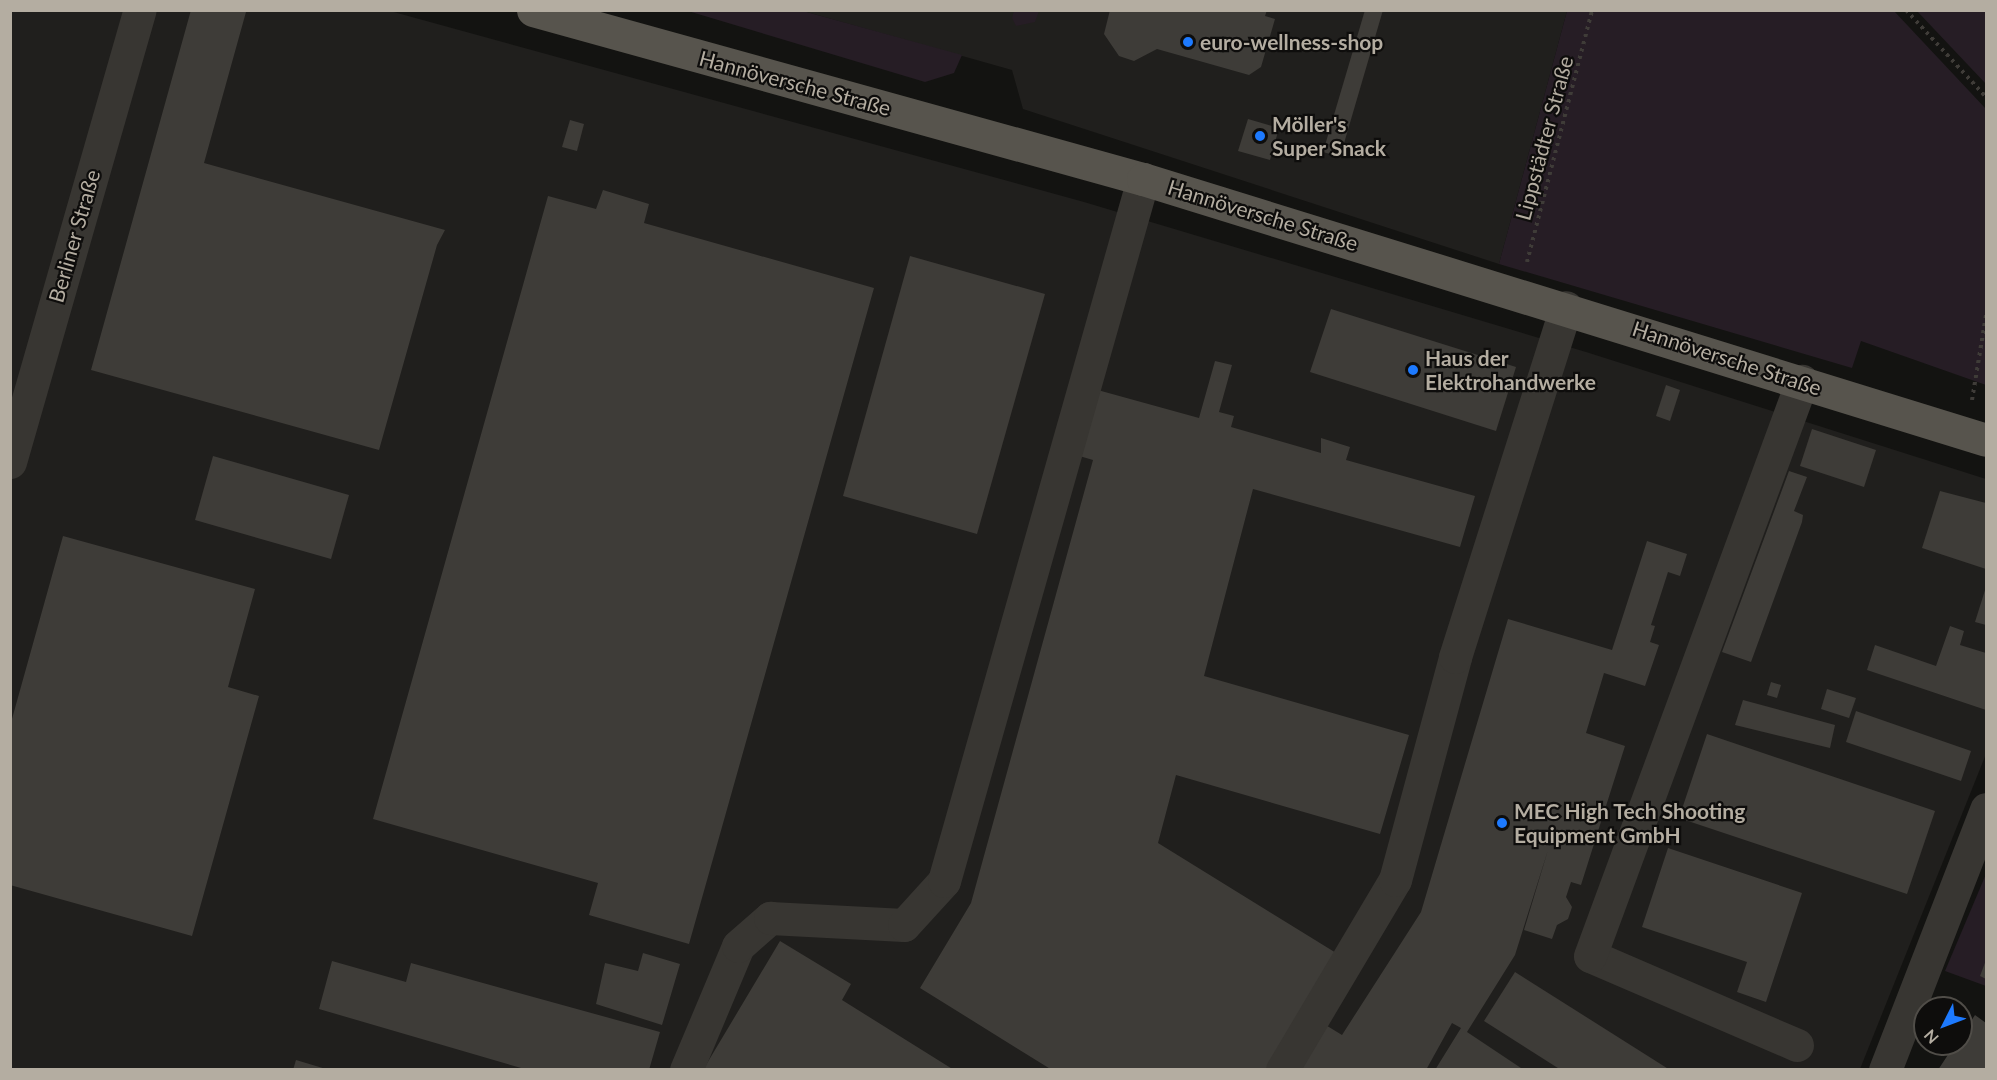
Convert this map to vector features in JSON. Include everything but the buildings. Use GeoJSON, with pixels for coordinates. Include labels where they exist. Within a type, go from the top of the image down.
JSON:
{"type":"FeatureCollection","features":[{"type":"Feature","properties":{"kind":"main road","name":"Hannöversche Straße"},"geometry":{"type":"LineString","coordinates":[[533,10],[1143,179],[1566,307],[1986,440]]}},
{"type":"Feature","properties":{"kind":"street","name":"Berliner Straße"},"geometry":{"type":"LineString","coordinates":[[10,462],[140,10]]}},
{"type":"Feature","properties":{"kind":"street"},"geometry":{"type":"LineString","coordinates":[[686,1070],[738,946],[770,918],[904,925],[944,881],[1143,179]]}},
{"type":"Feature","properties":{"kind":"street"},"geometry":{"type":"LineString","coordinates":[[1282,1070],[1395,880],[1455,657],[1566,307]]}},
{"type":"Feature","properties":{"kind":"street"},"geometry":{"type":"LineString","coordinates":[[1797,1045],[1590,956],[1802,381]]}},
{"type":"Feature","properties":{"kind":"street"},"geometry":{"type":"LineString","coordinates":[[1885,1070],[1986,809]]}},
{"type":"Feature","properties":{"kind":"path","name":"Lippstädter Straße"},"geometry":{"type":"LineString","coordinates":[[1524,273],[1592,10]]}},
{"type":"Feature","properties":{"kind":"path"},"geometry":{"type":"LineString","coordinates":[[1906,10],[1986,97]]}},
{"type":"Feature","properties":{"kind":"path"},"geometry":{"type":"LineString","coordinates":[[1972,402],[1986,315]]}},
{"type":"Feature","properties":{"kind":"shaded area"},"geometry":{"type":"Polygon","coordinates":[[[1014,10],[1039,11],[1035,22],[1016,26],[1012,18],[1014,10]]]}},
{"type":"Feature","properties":{"kind":"shaded area"},"geometry":{"type":"Polygon","coordinates":[[[10,11],[390,11],[1084,202],[1586,352],[1986,479],[1986,754],[1860,1069],[11,1069],[10,11]]]}},
{"type":"Feature","properties":{"kind":"shaded area"},"geometry":{"type":"Polygon","coordinates":[[[688,11],[803,11],[962,55],[954,73],[925,82],[688,11]]]}},
{"type":"Feature","properties":{"kind":"shaded area"},"geometry":{"type":"Polygon","coordinates":[[[803,11],[1567,11],[1499,264],[1023,109],[1012,70],[803,11]]]}},
{"type":"Feature","properties":{"kind":"shaded area"},"geometry":{"type":"Polygon","coordinates":[[[1567,11],[1894,11],[1986,109],[1986,385],[1861,341],[1852,368],[1499,264],[1567,11]]]}},
{"type":"Feature","properties":{"kind":"shaded area"},"geometry":{"type":"Polygon","coordinates":[[[1917,11],[1986,11],[1986,84],[1917,11]]]}},
{"type":"Feature","properties":{"kind":"shaded area"},"geometry":{"type":"Polygon","coordinates":[[[1986,874],[1986,986],[1945,971],[1986,874]]]}},
{"type":"Feature","properties":{"kind":"place","name":"euro-wellness-shop"},"geometry":{"type":"Point","coordinates":[1188,42]}},
{"type":"Feature","properties":{"kind":"place","name":"Möller's Super Snack"},"geometry":{"type":"Point","coordinates":[1260,136]}},
{"type":"Feature","properties":{"kind":"place","name":"Haus der Elektrohandwerke"},"geometry":{"type":"Point","coordinates":[1413,370]}},
{"type":"Feature","properties":{"kind":"place","name":"MEC High Tech Shooting Equipment GmbH"},"geometry":{"type":"Point","coordinates":[1502,823]}}]}
